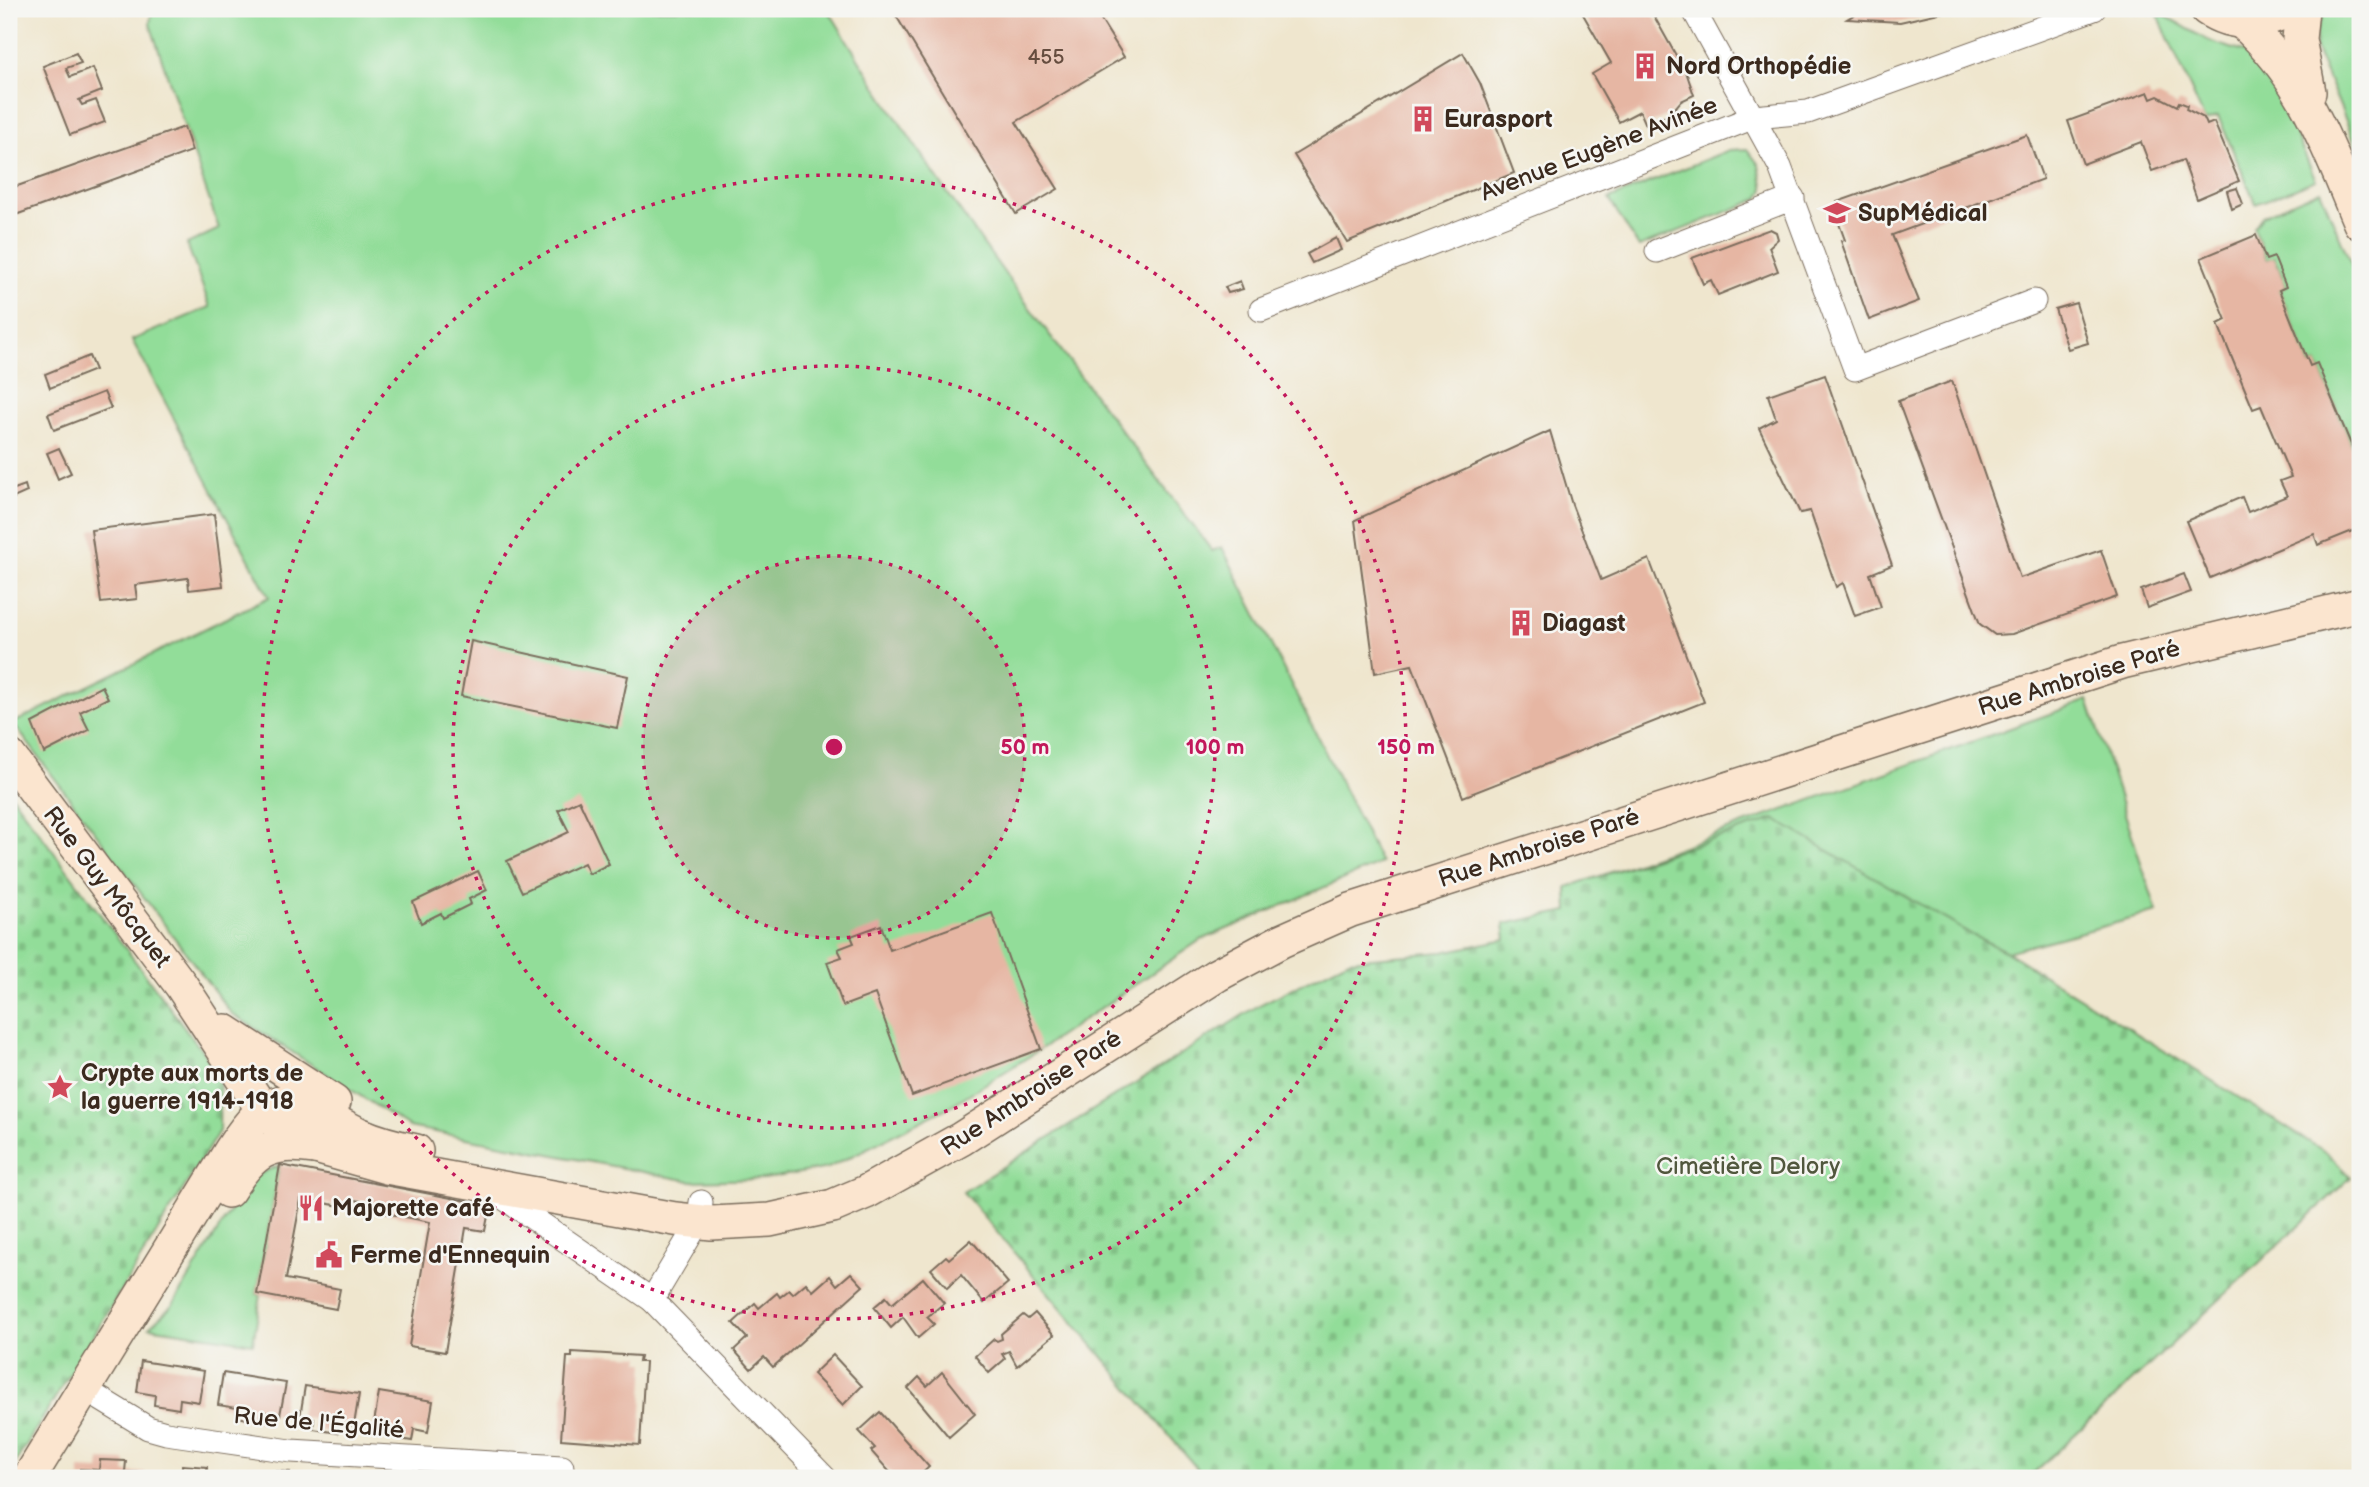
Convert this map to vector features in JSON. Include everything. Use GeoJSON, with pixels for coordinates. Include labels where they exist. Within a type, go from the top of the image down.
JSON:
{"type":"FeatureCollection","features":[{"type":"Feature","properties":{"kind":"street"},"geometry":{"type":"LineString","coordinates":[[1693,9],[1754,117],[1793,198],[1855,369],[2034,300]]}},
{"type":"Feature","properties":{"kind":"street"},"geometry":{"type":"LineString","coordinates":[[2207,9],[2221,17],[2242,22],[2263,20],[2289,9]]}},
{"type":"Feature","properties":{"kind":"street"},"geometry":{"type":"LineString","coordinates":[[2302,9],[2299,39],[2314,115]]}},
{"type":"Feature","properties":{"kind":"street","name":"Avenue Eugène Avinée"},"geometry":{"type":"LineString","coordinates":[[1261,310],[1754,117],[1808,111],[2087,10]]}},
{"type":"Feature","properties":{"kind":"street"},"geometry":{"type":"LineString","coordinates":[[2242,22],[2274,51],[2314,115],[2360,223]]}},
{"type":"Feature","properties":{"kind":"street"},"geometry":{"type":"LineString","coordinates":[[1657,251],[1793,198]]}},
{"type":"Feature","properties":{"kind":"street","name":"Rue Ambroise Paré"},"geometry":{"type":"LineString","coordinates":[[700,1212],[483,1184],[386,1167],[319,1148],[283,1129],[263,1110],[283,1101],[300,1102],[376,1141],[700,1212],[742,1223],[799,1215],[866,1192],[961,1139],[1217,975],[1281,941],[1342,914],[2122,662],[2360,605]]}},
{"type":"Feature","properties":{"kind":"street","name":"Rue Ambroise Paré"},"geometry":{"type":"LineString","coordinates":[[2265,629],[2360,627]]}},
{"type":"Feature","properties":{"kind":"street","name":"Rue Guy Môcquet"},"geometry":{"type":"LineString","coordinates":[[9,756],[181,985],[263,1110]]}},
{"type":"Feature","properties":{"kind":"street","name":"Rue Guy Môcquet"},"geometry":{"type":"LineString","coordinates":[[181,985],[225,1031],[256,1079],[263,1110]]}},
{"type":"Feature","properties":{"kind":"street","name":"Rue Ambroise Paré"},"geometry":{"type":"LineString","coordinates":[[225,1031],[394,1140],[431,1153]]}},
{"type":"Feature","properties":{"kind":"street"},"geometry":{"type":"LineString","coordinates":[[29,1478],[84,1389],[132,1320],[257,1126],[263,1110]]}},
{"type":"Feature","properties":{"kind":"street","name":"Rue Ambroise Paré"},"geometry":{"type":"LineString","coordinates":[[132,1320],[164,1293],[242,1167],[260,1150],[274,1147],[319,1148]]}},
{"type":"Feature","properties":{"kind":"street"},"geometry":{"type":"LineString","coordinates":[[483,1184],[652,1300],[825,1478]]}},
{"type":"Feature","properties":{"kind":"street"},"geometry":{"type":"LineString","coordinates":[[652,1300],[700,1212]]}},
{"type":"Feature","properties":{"kind":"street","name":"Rue de l'Égalité"},"geometry":{"type":"LineString","coordinates":[[84,1389],[140,1424],[166,1433],[291,1451],[562,1467]]}},
{"type":"Feature","properties":{"kind":"green space"},"geometry":{"type":"Polygon","coordinates":[[[152,9],[828,9],[917,149],[1062,352],[1212,551],[1222,547],[1381,863],[1199,941],[1041,1049],[947,1108],[828,1168],[764,1179],[690,1181],[409,1127],[231,1013],[13,723],[269,597],[132,340],[210,307],[187,244],[219,229],[150,24],[152,9]]]}},
{"type":"Feature","properties":{"kind":"green space"},"geometry":{"type":"Polygon","coordinates":[[[2326,9],[2360,9],[2360,154],[2315,47],[2316,32],[2326,9]]]}},
{"type":"Feature","properties":{"kind":"green space"},"geometry":{"type":"Polygon","coordinates":[[[2157,13],[2210,41],[2250,55],[2264,64],[2316,180],[2256,204],[2218,116],[2205,121],[2157,13]]]}},
{"type":"Feature","properties":{"kind":"green space"},"geometry":{"type":"Polygon","coordinates":[[[1747,149],[1759,165],[1764,189],[1759,199],[1639,247],[1609,199],[1729,150],[1747,149]]]}},
{"type":"Feature","properties":{"kind":"green space"},"geometry":{"type":"Polygon","coordinates":[[[2320,190],[2360,285],[2360,466],[2317,363],[2310,366],[2279,290],[2286,286],[2274,257],[2266,260],[2254,228],[2262,216],[2320,190]]]}},
{"type":"Feature","properties":{"kind":"green space"},"geometry":{"type":"Polygon","coordinates":[[[2088,700],[2157,912],[2007,952],[1976,937],[2152,1264],[2351,1177],[2028,1478],[1577,1040],[1567,888],[2088,700]]]}},
{"type":"Feature","properties":{"kind":"green space"},"geometry":{"type":"Polygon","coordinates":[[[9,792],[220,1075],[219,1131],[9,1473],[9,792]]]}},
{"type":"Feature","properties":{"kind":"green space","name":"Cimetière Delory"},"geometry":{"type":"Polygon","coordinates":[[[1774,819],[1976,937],[2007,952],[2327,1153],[2351,1177],[2028,1478],[1205,1478],[963,1192],[1259,1005],[1349,960],[1443,952],[1506,939],[1504,924],[1568,911],[1567,887],[1774,819]]]}},
{"type":"Feature","properties":{"kind":"green space"},"geometry":{"type":"Polygon","coordinates":[[[280,1165],[257,1294],[261,1295],[253,1343],[149,1327],[172,1306],[250,1178],[280,1165]]]}},
{"type":"Feature","properties":{"kind":"building"},"geometry":{"type":"Polygon","coordinates":[[[892,9],[1094,9],[1124,57],[1016,122],[1058,189],[1016,214],[892,9]]]}},
{"type":"Feature","properties":{"kind":"building","name":"Nord Orthopédie"},"geometry":{"type":"Polygon","coordinates":[[[1580,9],[1650,9],[1678,59],[1681,58],[1694,95],[1681,101],[1669,115],[1646,125],[1640,111],[1619,122],[1592,74],[1611,63],[1580,9]]]}},
{"type":"Feature","properties":{"kind":"building"},"geometry":{"type":"Polygon","coordinates":[[[1864,9],[1956,9],[1900,22],[1847,19],[1864,9]]]}},
{"type":"Feature","properties":{"kind":"building"},"geometry":{"type":"Polygon","coordinates":[[[76,53],[81,63],[66,68],[70,77],[93,68],[102,91],[79,100],[82,105],[96,100],[105,122],[70,135],[43,66],[76,53]]]}},
{"type":"Feature","properties":{"kind":"building","name":"Eurasport"},"geometry":{"type":"Polygon","coordinates":[[[1463,53],[1480,83],[1514,173],[1347,242],[1294,155],[1463,53]]]}},
{"type":"Feature","properties":{"kind":"building"},"geometry":{"type":"Polygon","coordinates":[[[2148,92],[2151,99],[2158,96],[2177,106],[2179,102],[2187,105],[2186,109],[2204,118],[2207,125],[2214,122],[2239,181],[2197,199],[2183,160],[2152,171],[2141,142],[2083,164],[2068,121],[2148,92]]]}},
{"type":"Feature","properties":{"kind":"building"},"geometry":{"type":"Polygon","coordinates":[[[184,127],[192,151],[10,217],[9,189],[184,127]]]}},
{"type":"Feature","properties":{"kind":"building"},"geometry":{"type":"Polygon","coordinates":[[[2027,135],[2043,179],[1892,235],[1919,301],[1869,320],[1841,241],[1845,240],[1838,221],[1833,222],[1831,217],[1837,202],[2027,135]]]}},
{"type":"Feature","properties":{"kind":"building"},"geometry":{"type":"Polygon","coordinates":[[[2237,188],[2243,204],[2232,209],[2227,191],[2237,188]]]}},
{"type":"Feature","properties":{"kind":"building"},"geometry":{"type":"Polygon","coordinates":[[[1770,229],[1776,232],[1778,239],[1769,247],[1778,271],[1718,295],[1711,280],[1703,284],[1692,258],[1770,229]]]}},
{"type":"Feature","properties":{"kind":"building"},"geometry":{"type":"Polygon","coordinates":[[[2256,235],[2266,260],[2274,257],[2286,287],[2279,290],[2310,366],[2317,363],[2360,466],[2360,528],[2318,545],[2314,534],[2210,578],[2186,521],[2242,497],[2248,512],[2287,496],[2280,481],[2291,477],[2261,406],[2253,409],[2222,334],[2218,324],[2226,320],[2201,258],[2256,235]]]}},
{"type":"Feature","properties":{"kind":"building"},"geometry":{"type":"Polygon","coordinates":[[[1336,238],[1341,250],[1312,263],[1307,254],[1336,238]]]}},
{"type":"Feature","properties":{"kind":"building"},"geometry":{"type":"Polygon","coordinates":[[[1240,281],[1243,289],[1228,293],[1225,287],[1240,281]]]}},
{"type":"Feature","properties":{"kind":"building"},"geometry":{"type":"Polygon","coordinates":[[[2076,303],[2088,343],[2068,349],[2055,309],[2076,303]]]}},
{"type":"Feature","properties":{"kind":"building"},"geometry":{"type":"Polygon","coordinates":[[[89,356],[95,370],[50,388],[45,374],[89,356]]]}},
{"type":"Feature","properties":{"kind":"building"},"geometry":{"type":"Polygon","coordinates":[[[1825,375],[1892,565],[1870,574],[1881,607],[1855,616],[1843,583],[1836,587],[1810,511],[1800,513],[1759,428],[1776,419],[1768,395],[1825,375]]]}},
{"type":"Feature","properties":{"kind":"building"},"geometry":{"type":"Polygon","coordinates":[[[1952,381],[2020,578],[2101,550],[2117,597],[2012,634],[1995,635],[1980,624],[1898,401],[1952,381]]]}},
{"type":"Feature","properties":{"kind":"building"},"geometry":{"type":"Polygon","coordinates":[[[104,392],[111,408],[54,430],[48,414],[104,392]]]}},
{"type":"Feature","properties":{"kind":"building","name":"Diagast"},"geometry":{"type":"Polygon","coordinates":[[[1550,431],[1572,505],[1601,580],[1649,559],[1704,702],[1463,797],[1412,665],[1375,673],[1355,520],[1550,431]]]}},
{"type":"Feature","properties":{"kind":"building"},"geometry":{"type":"Polygon","coordinates":[[[59,448],[71,473],[58,479],[47,453],[59,448]]]}},
{"type":"Feature","properties":{"kind":"building"},"geometry":{"type":"Polygon","coordinates":[[[9,483],[12,490],[25,485],[27,492],[9,500],[9,483]]]}},
{"type":"Feature","properties":{"kind":"building"},"geometry":{"type":"Polygon","coordinates":[[[214,514],[223,586],[189,590],[188,578],[135,585],[137,599],[101,603],[91,530],[214,514]]]}},
{"type":"Feature","properties":{"kind":"building"},"geometry":{"type":"Polygon","coordinates":[[[2184,574],[2191,592],[2147,608],[2141,590],[2184,574]]]}},
{"type":"Feature","properties":{"kind":"building"},"geometry":{"type":"Polygon","coordinates":[[[471,641],[628,676],[617,728],[461,696],[471,641]]]}},
{"type":"Feature","properties":{"kind":"building"},"geometry":{"type":"Polygon","coordinates":[[[102,686],[108,698],[80,712],[89,730],[44,753],[32,723],[102,686]]]}},
{"type":"Feature","properties":{"kind":"building"},"geometry":{"type":"Polygon","coordinates":[[[579,800],[609,864],[589,874],[584,863],[522,892],[507,861],[569,832],[558,810],[579,800]]]}},
{"type":"Feature","properties":{"kind":"building"},"geometry":{"type":"Polygon","coordinates":[[[478,871],[487,890],[469,899],[471,904],[443,918],[441,913],[421,923],[413,902],[478,871]]]}},
{"type":"Feature","properties":{"kind":"building"},"geometry":{"type":"Polygon","coordinates":[[[992,913],[1041,1049],[912,1096],[875,994],[843,1006],[827,962],[842,957],[838,949],[854,943],[851,936],[881,925],[890,950],[992,913]]]}},
{"type":"Feature","properties":{"kind":"building"},"geometry":{"type":"Polygon","coordinates":[[[280,1165],[472,1202],[488,1216],[485,1231],[466,1228],[445,1352],[409,1346],[430,1222],[376,1211],[371,1203],[354,1200],[352,1208],[301,1199],[286,1279],[340,1289],[336,1309],[257,1294],[280,1165]]]}},
{"type":"Feature","properties":{"kind":"building"},"geometry":{"type":"Polygon","coordinates":[[[971,1240],[1008,1283],[984,1303],[961,1275],[947,1288],[931,1269],[946,1256],[949,1259],[971,1240]]]}},
{"type":"Feature","properties":{"kind":"building"},"geometry":{"type":"Polygon","coordinates":[[[851,1273],[863,1286],[773,1367],[764,1357],[751,1369],[734,1350],[747,1338],[733,1323],[755,1303],[759,1308],[777,1293],[780,1297],[789,1290],[793,1294],[806,1283],[813,1291],[830,1276],[837,1285],[851,1273]]]}},
{"type":"Feature","properties":{"kind":"building"},"geometry":{"type":"Polygon","coordinates":[[[923,1278],[944,1303],[927,1317],[934,1324],[918,1338],[903,1317],[891,1328],[874,1307],[886,1297],[892,1304],[923,1278]]]}},
{"type":"Feature","properties":{"kind":"building"},"geometry":{"type":"Polygon","coordinates":[[[1035,1313],[1054,1335],[1017,1366],[1009,1351],[1002,1354],[1005,1359],[989,1373],[975,1356],[994,1339],[1002,1339],[1001,1334],[1023,1315],[1028,1319],[1035,1313]]]}},
{"type":"Feature","properties":{"kind":"building"},"geometry":{"type":"Polygon","coordinates":[[[572,1352],[640,1356],[639,1362],[645,1362],[640,1445],[561,1439],[567,1357],[572,1357],[572,1352]]]}},
{"type":"Feature","properties":{"kind":"building"},"geometry":{"type":"Polygon","coordinates":[[[833,1355],[862,1386],[843,1405],[813,1374],[833,1355]]]}},
{"type":"Feature","properties":{"kind":"building"},"geometry":{"type":"Polygon","coordinates":[[[141,1361],[204,1371],[199,1402],[180,1399],[179,1409],[154,1405],[155,1395],[137,1392],[141,1361]]]}},
{"type":"Feature","properties":{"kind":"building"},"geometry":{"type":"Polygon","coordinates":[[[942,1372],[975,1414],[949,1437],[908,1388],[919,1377],[927,1386],[942,1372]]]}},
{"type":"Feature","properties":{"kind":"building"},"geometry":{"type":"Polygon","coordinates":[[[223,1373],[286,1383],[280,1415],[262,1412],[260,1421],[236,1417],[237,1408],[218,1405],[223,1373]]]}},
{"type":"Feature","properties":{"kind":"building"},"geometry":{"type":"Polygon","coordinates":[[[305,1386],[359,1394],[354,1425],[340,1423],[338,1433],[313,1429],[314,1419],[300,1417],[305,1386]]]}},
{"type":"Feature","properties":{"kind":"building"},"geometry":{"type":"Polygon","coordinates":[[[379,1392],[433,1401],[428,1432],[414,1429],[412,1441],[387,1437],[389,1426],[374,1423],[379,1392]]]}},
{"type":"Feature","properties":{"kind":"building"},"geometry":{"type":"Polygon","coordinates":[[[880,1412],[929,1467],[917,1478],[895,1478],[871,1451],[875,1448],[859,1431],[880,1412]]]}},
{"type":"Feature","properties":{"kind":"building"},"geometry":{"type":"Polygon","coordinates":[[[100,1460],[126,1461],[125,1472],[145,1473],[144,1478],[80,1478],[80,1469],[99,1470],[100,1460]]]}},
{"type":"Feature","properties":{"kind":"building"},"geometry":{"type":"Polygon","coordinates":[[[182,1465],[207,1467],[207,1478],[162,1478],[162,1474],[182,1475],[182,1465]]]}},
{"type":"Feature","properties":{"kind":"building"},"geometry":{"type":"Polygon","coordinates":[[[265,1471],[290,1472],[290,1478],[264,1478],[265,1471]]]}},
{"type":"Feature","properties":{"kind":"place","name":"Nord Orthopédie"},"geometry":{"type":"Point","coordinates":[1645,66]}},
{"type":"Feature","properties":{"kind":"place","name":"Eurasport"},"geometry":{"type":"Point","coordinates":[1423,119]}},
{"type":"Feature","properties":{"kind":"place","name":"SupMédical"},"geometry":{"type":"Point","coordinates":[1837,213]}},
{"type":"Feature","properties":{"kind":"place","name":"Diagast"},"geometry":{"type":"Point","coordinates":[1521,623]}},
{"type":"Feature","properties":{"kind":"place","name":"Crypte aux morts de la guerre 1914-1918"},"geometry":{"type":"Point","coordinates":[60,1087]}},
{"type":"Feature","properties":{"kind":"place","name":"Majorette café"},"geometry":{"type":"Point","coordinates":[311,1208]}},
{"type":"Feature","properties":{"kind":"place","name":"Ferme d'Ennequin"},"geometry":{"type":"Point","coordinates":[329,1255]}}]}
